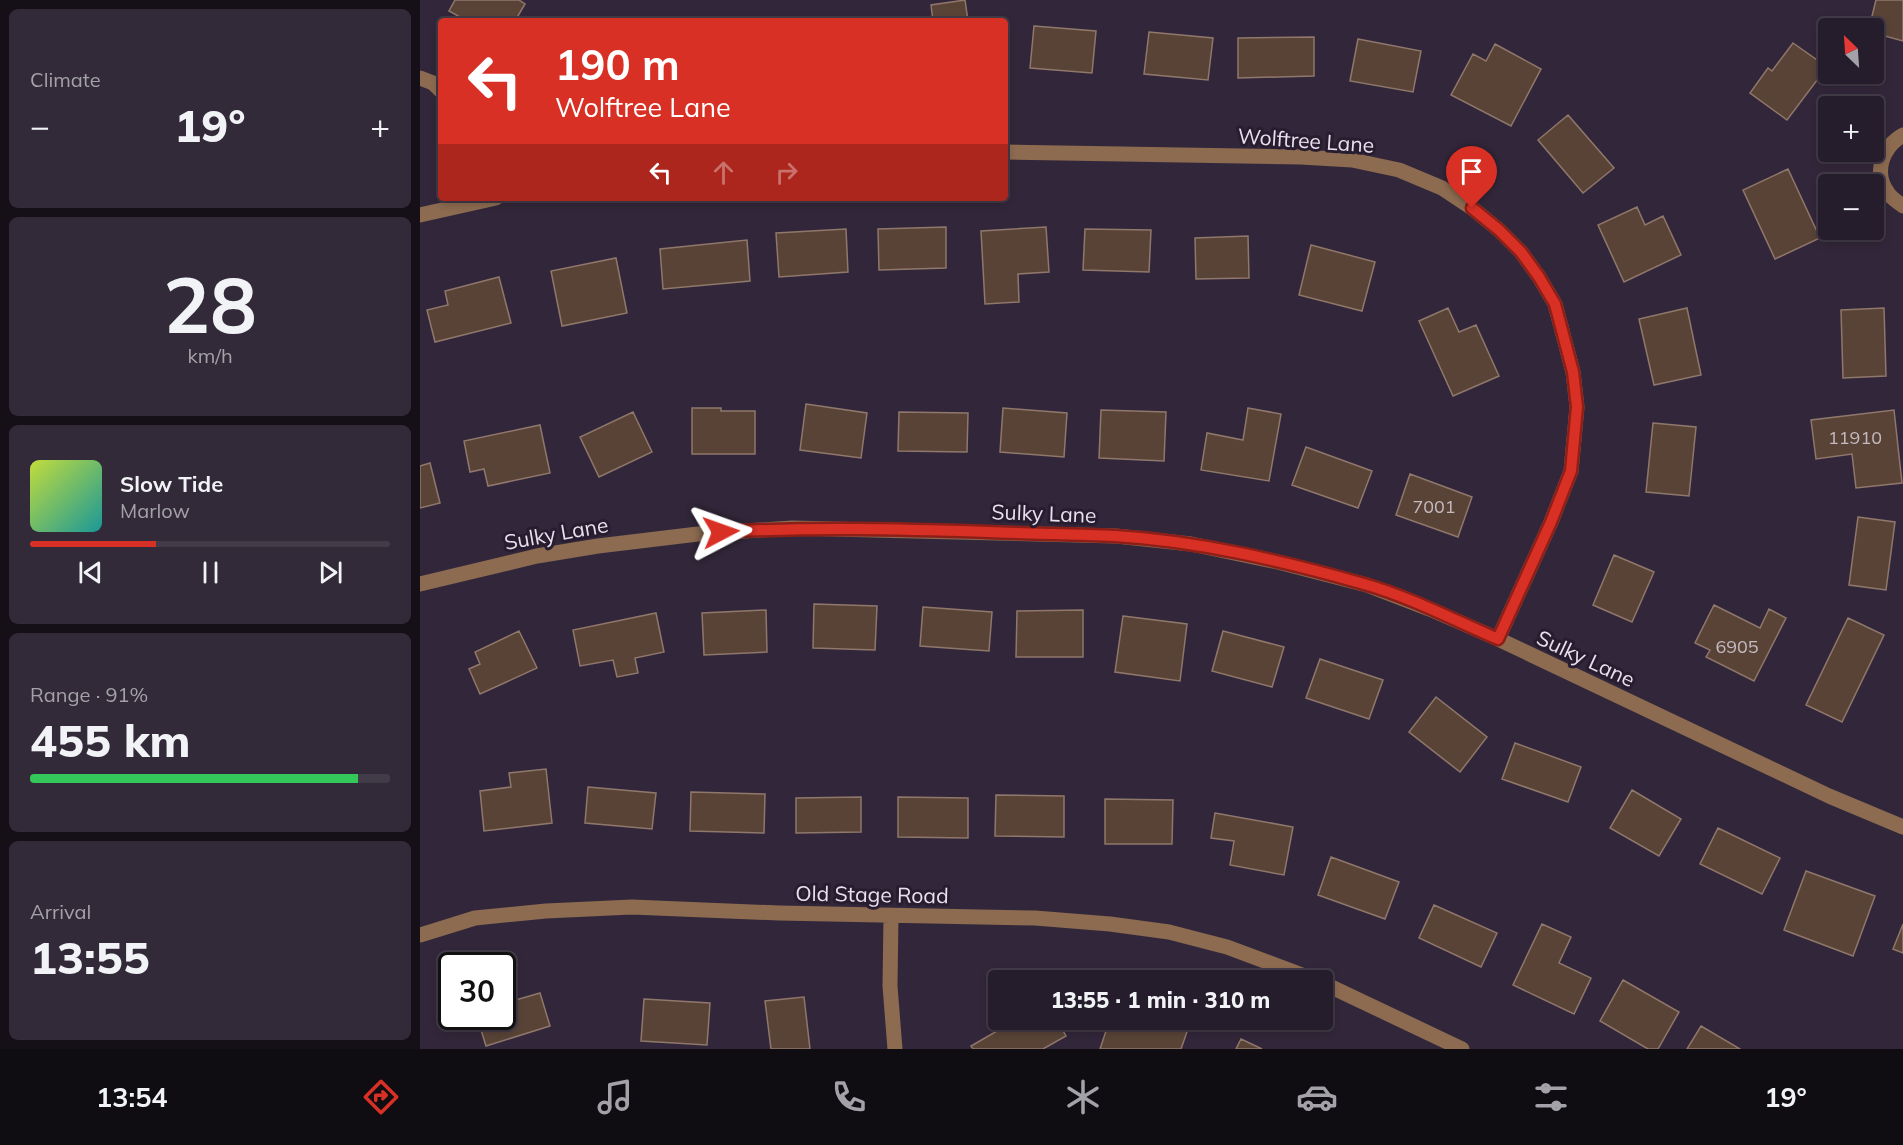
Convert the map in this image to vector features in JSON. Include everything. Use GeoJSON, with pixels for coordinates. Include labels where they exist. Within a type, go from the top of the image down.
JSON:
{"type":"FeatureCollection","features":[{"type":"Feature","properties":{"kind":"street"},"geometry":{"type":"LineString","coordinates":[[420,78],[434,82],[438,87]]}},
{"type":"Feature","properties":{"kind":"street"},"geometry":{"type":"LineString","coordinates":[[1903,135],[1888,147],[1881,163],[1881,180],[1889,195],[1903,206]]}},
{"type":"Feature","properties":{"kind":"street","name":"Wolftree Lane"},"geometry":{"type":"LineString","coordinates":[[1008,152],[1301,157],[1352,160],[1398,170],[1442,188],[1499,230],[1521,252],[1555,304],[1573,372],[1577,407],[1571,471],[1551,522],[1498,639]]}},
{"type":"Feature","properties":{"kind":"street"},"geometry":{"type":"LineString","coordinates":[[420,215],[474,201]]}},
{"type":"Feature","properties":{"kind":"street","name":"Sulky Lane"},"geometry":{"type":"LineString","coordinates":[[420,584],[537,556],[598,546],[721,532],[792,528],[1116,536],[1191,544],[1278,562],[1366,585],[1432,610],[1829,796],[1902,823]]}},
{"type":"Feature","properties":{"kind":"street","name":"Old Stage Road"},"geometry":{"type":"LineString","coordinates":[[420,935],[475,918],[546,911],[632,907],[891,916],[1035,918],[1110,924],[1169,932],[1227,947],[1289,970]]}},
{"type":"Feature","properties":{"kind":"street"},"geometry":{"type":"LineString","coordinates":[[891,916],[890,986],[896,1049]]}},
{"type":"Feature","properties":{"kind":"street"},"geometry":{"type":"LineString","coordinates":[[1333,988],[1462,1049]]}},
{"type":"Feature","properties":{"kind":"building"},"geometry":{"type":"Polygon","coordinates":[[[455,0],[519,0],[525,4],[517,18],[462,18],[449,11],[455,0]]]}},
{"type":"Feature","properties":{"kind":"building"},"geometry":{"type":"Polygon","coordinates":[[[965,0],[968,18],[933,18],[931,5],[965,0]]]}},
{"type":"Feature","properties":{"kind":"building"},"geometry":{"type":"Polygon","coordinates":[[[1876,0],[1903,0],[1903,41],[1884,36],[1884,18],[1872,18],[1876,0]]]}},
{"type":"Feature","properties":{"kind":"building"},"geometry":{"type":"Polygon","coordinates":[[[1034,26],[1096,31],[1092,73],[1030,68],[1034,26]]]}},
{"type":"Feature","properties":{"kind":"building"},"geometry":{"type":"Polygon","coordinates":[[[1149,32],[1213,38],[1208,80],[1144,74],[1149,32]]]}},
{"type":"Feature","properties":{"kind":"building"},"geometry":{"type":"Polygon","coordinates":[[[1314,37],[1314,76],[1238,78],[1238,38],[1314,37]]]}},
{"type":"Feature","properties":{"kind":"building"},"geometry":{"type":"Polygon","coordinates":[[[1358,39],[1421,51],[1413,92],[1350,81],[1358,39]]]}},
{"type":"Feature","properties":{"kind":"building"},"geometry":{"type":"Polygon","coordinates":[[[1793,43],[1818,61],[1818,79],[1787,120],[1750,93],[1768,68],[1772,71],[1793,43]]]}},
{"type":"Feature","properties":{"kind":"building"},"geometry":{"type":"Polygon","coordinates":[[[1495,44],[1541,69],[1511,126],[1451,95],[1473,54],[1486,61],[1495,44]]]}},
{"type":"Feature","properties":{"kind":"building"},"geometry":{"type":"Polygon","coordinates":[[[1568,115],[1614,168],[1583,193],[1538,140],[1568,115]]]}},
{"type":"Feature","properties":{"kind":"building"},"geometry":{"type":"Polygon","coordinates":[[[1788,169],[1818,234],[1818,239],[1775,259],[1743,190],[1788,169]]]}},
{"type":"Feature","properties":{"kind":"building"},"geometry":{"type":"Polygon","coordinates":[[[1637,207],[1645,225],[1663,216],[1681,255],[1624,282],[1598,225],[1637,207]]]}},
{"type":"Feature","properties":{"kind":"building"},"geometry":{"type":"Polygon","coordinates":[[[946,227],[946,268],[879,270],[878,229],[946,227]]]}},
{"type":"Feature","properties":{"kind":"building"},"geometry":{"type":"Polygon","coordinates":[[[1046,227],[1049,272],[1018,274],[1019,302],[985,304],[981,231],[1046,227]]]}},
{"type":"Feature","properties":{"kind":"building"},"geometry":{"type":"Polygon","coordinates":[[[846,229],[848,272],[779,277],[776,233],[846,229]]]}},
{"type":"Feature","properties":{"kind":"building"},"geometry":{"type":"Polygon","coordinates":[[[1085,229],[1151,230],[1149,272],[1083,270],[1085,229]]]}},
{"type":"Feature","properties":{"kind":"building"},"geometry":{"type":"Polygon","coordinates":[[[1248,236],[1249,278],[1196,279],[1195,238],[1248,236]]]}},
{"type":"Feature","properties":{"kind":"building"},"geometry":{"type":"Polygon","coordinates":[[[747,240],[750,281],[663,289],[660,249],[747,240]]]}},
{"type":"Feature","properties":{"kind":"building"},"geometry":{"type":"Polygon","coordinates":[[[1311,245],[1375,262],[1362,311],[1299,295],[1311,245]]]}},
{"type":"Feature","properties":{"kind":"building"},"geometry":{"type":"Polygon","coordinates":[[[616,258],[627,313],[562,326],[551,271],[616,258]]]}},
{"type":"Feature","properties":{"kind":"building"},"geometry":{"type":"Polygon","coordinates":[[[499,277],[511,323],[435,342],[427,310],[448,305],[445,291],[499,277]]]}},
{"type":"Feature","properties":{"kind":"building"},"geometry":{"type":"Polygon","coordinates":[[[1448,308],[1459,332],[1476,325],[1499,376],[1453,396],[1419,321],[1448,308]]]}},
{"type":"Feature","properties":{"kind":"building"},"geometry":{"type":"Polygon","coordinates":[[[1687,308],[1701,375],[1654,385],[1639,319],[1687,308]]]}},
{"type":"Feature","properties":{"kind":"building"},"geometry":{"type":"Polygon","coordinates":[[[1884,308],[1886,376],[1843,378],[1841,310],[1884,308]]]}},
{"type":"Feature","properties":{"kind":"building"},"geometry":{"type":"Polygon","coordinates":[[[806,404],[867,413],[861,458],[800,450],[806,404]]]}},
{"type":"Feature","properties":{"kind":"building"},"geometry":{"type":"Polygon","coordinates":[[[692,408],[755,411],[755,454],[692,454],[692,408]]]}},
{"type":"Feature","properties":{"kind":"building"},"geometry":{"type":"Polygon","coordinates":[[[1003,408],[1067,413],[1064,457],[1000,452],[1003,408]]]}},
{"type":"Feature","properties":{"kind":"building"},"geometry":{"type":"Polygon","coordinates":[[[1248,408],[1281,414],[1269,481],[1201,470],[1207,433],[1243,440],[1248,408]]]}},
{"type":"Feature","properties":{"kind":"building"},"geometry":{"type":"Polygon","coordinates":[[[1101,410],[1166,412],[1164,461],[1099,458],[1101,410]]]}},
{"type":"Feature","properties":{"kind":"building"},"geometry":{"type":"Polygon","coordinates":[[[1894,410],[1902,483],[1856,488],[1852,454],[1816,459],[1811,420],[1894,410]]]}},
{"type":"Feature","properties":{"kind":"building"},"geometry":{"type":"Polygon","coordinates":[[[633,412],[652,452],[599,477],[580,437],[633,412]]]}},
{"type":"Feature","properties":{"kind":"building"},"geometry":{"type":"Polygon","coordinates":[[[899,412],[968,413],[967,452],[898,451],[899,412]]]}},
{"type":"Feature","properties":{"kind":"building"},"geometry":{"type":"Polygon","coordinates":[[[1653,423],[1696,427],[1689,496],[1646,492],[1653,423]]]}},
{"type":"Feature","properties":{"kind":"building"},"geometry":{"type":"Polygon","coordinates":[[[540,425],[550,473],[488,486],[484,469],[470,472],[464,441],[540,425]]]}},
{"type":"Feature","properties":{"kind":"building"},"geometry":{"type":"Polygon","coordinates":[[[1306,447],[1372,471],[1358,508],[1292,485],[1306,447]]]}},
{"type":"Feature","properties":{"kind":"building"},"geometry":{"type":"Polygon","coordinates":[[[430,463],[440,503],[420,508],[420,466],[430,463]]]}},
{"type":"Feature","properties":{"kind":"building"},"geometry":{"type":"Polygon","coordinates":[[[1410,474],[1472,497],[1458,537],[1396,515],[1410,474]]]}},
{"type":"Feature","properties":{"kind":"building"},"geometry":{"type":"Polygon","coordinates":[[[1858,517],[1895,522],[1886,590],[1849,585],[1858,517]]]}},
{"type":"Feature","properties":{"kind":"building"},"geometry":{"type":"Polygon","coordinates":[[[1614,555],[1654,572],[1632,622],[1593,605],[1614,555]]]}},
{"type":"Feature","properties":{"kind":"building"},"geometry":{"type":"Polygon","coordinates":[[[814,604],[877,606],[875,650],[813,648],[814,604]]]}},
{"type":"Feature","properties":{"kind":"building"},"geometry":{"type":"Polygon","coordinates":[[[1714,605],[1760,628],[1769,609],[1786,618],[1754,681],[1706,657],[1710,650],[1695,643],[1714,605]]]}},
{"type":"Feature","properties":{"kind":"building"},"geometry":{"type":"Polygon","coordinates":[[[923,607],[992,612],[989,651],[920,646],[923,607]]]}},
{"type":"Feature","properties":{"kind":"building"},"geometry":{"type":"Polygon","coordinates":[[[766,610],[767,652],[704,655],[702,613],[766,610]]]}},
{"type":"Feature","properties":{"kind":"building"},"geometry":{"type":"Polygon","coordinates":[[[1083,610],[1083,657],[1016,657],[1017,611],[1083,610]]]}},
{"type":"Feature","properties":{"kind":"building"},"geometry":{"type":"Polygon","coordinates":[[[656,613],[664,652],[635,658],[638,673],[617,677],[613,660],[580,666],[573,630],[656,613]]]}},
{"type":"Feature","properties":{"kind":"building"},"geometry":{"type":"Polygon","coordinates":[[[1123,616],[1187,624],[1180,681],[1115,672],[1123,616]]]}},
{"type":"Feature","properties":{"kind":"building"},"geometry":{"type":"Polygon","coordinates":[[[1848,618],[1884,635],[1842,722],[1806,705],[1848,618]]]}},
{"type":"Feature","properties":{"kind":"building"},"geometry":{"type":"Polygon","coordinates":[[[519,631],[537,668],[480,694],[469,669],[480,664],[475,652],[519,631]]]}},
{"type":"Feature","properties":{"kind":"building"},"geometry":{"type":"Polygon","coordinates":[[[1223,631],[1284,647],[1272,687],[1212,671],[1223,631]]]}},
{"type":"Feature","properties":{"kind":"building"},"geometry":{"type":"Polygon","coordinates":[[[1320,659],[1383,680],[1369,719],[1306,698],[1320,659]]]}},
{"type":"Feature","properties":{"kind":"building"},"geometry":{"type":"Polygon","coordinates":[[[1436,697],[1487,737],[1460,772],[1409,732],[1436,697]]]}},
{"type":"Feature","properties":{"kind":"building"},"geometry":{"type":"Polygon","coordinates":[[[1515,743],[1581,767],[1568,802],[1502,779],[1515,743]]]}},
{"type":"Feature","properties":{"kind":"building"},"geometry":{"type":"Polygon","coordinates":[[[546,769],[552,823],[484,831],[480,791],[511,787],[509,773],[546,769]]]}},
{"type":"Feature","properties":{"kind":"building"},"geometry":{"type":"Polygon","coordinates":[[[588,787],[656,793],[652,829],[585,823],[588,787]]]}},
{"type":"Feature","properties":{"kind":"building"},"geometry":{"type":"Polygon","coordinates":[[[1632,790],[1681,819],[1659,856],[1610,828],[1632,790]]]}},
{"type":"Feature","properties":{"kind":"building"},"geometry":{"type":"Polygon","coordinates":[[[691,792],[765,794],[764,833],[690,831],[691,792]]]}},
{"type":"Feature","properties":{"kind":"building"},"geometry":{"type":"Polygon","coordinates":[[[996,795],[1064,796],[1064,837],[995,836],[996,795]]]}},
{"type":"Feature","properties":{"kind":"building"},"geometry":{"type":"Polygon","coordinates":[[[861,797],[861,832],[796,833],[796,798],[861,797]]]}},
{"type":"Feature","properties":{"kind":"building"},"geometry":{"type":"Polygon","coordinates":[[[898,797],[968,798],[968,838],[898,837],[898,797]]]}},
{"type":"Feature","properties":{"kind":"building"},"geometry":{"type":"Polygon","coordinates":[[[1105,799],[1173,800],[1172,844],[1105,844],[1105,799]]]}},
{"type":"Feature","properties":{"kind":"building"},"geometry":{"type":"Polygon","coordinates":[[[1215,813],[1293,827],[1284,875],[1230,865],[1234,841],[1211,838],[1215,813]]]}},
{"type":"Feature","properties":{"kind":"building"},"geometry":{"type":"Polygon","coordinates":[[[1718,828],[1780,858],[1762,894],[1700,864],[1718,828]]]}},
{"type":"Feature","properties":{"kind":"building"},"geometry":{"type":"Polygon","coordinates":[[[1331,857],[1399,882],[1385,919],[1318,895],[1331,857]]]}},
{"type":"Feature","properties":{"kind":"building"},"geometry":{"type":"Polygon","coordinates":[[[1806,871],[1875,896],[1853,956],[1784,930],[1806,871]]]}},
{"type":"Feature","properties":{"kind":"building"},"geometry":{"type":"Polygon","coordinates":[[[1434,905],[1497,933],[1481,967],[1419,938],[1434,905]]]}},
{"type":"Feature","properties":{"kind":"building"},"geometry":{"type":"Polygon","coordinates":[[[1542,924],[1571,937],[1559,963],[1591,978],[1574,1014],[1513,985],[1542,924]]]}},
{"type":"Feature","properties":{"kind":"building"},"geometry":{"type":"Polygon","coordinates":[[[1903,924],[1903,953],[1893,949],[1903,924]]]}},
{"type":"Feature","properties":{"kind":"building"},"geometry":{"type":"Polygon","coordinates":[[[1623,980],[1679,1012],[1658,1049],[1648,1049],[1600,1021],[1623,980]]]}},
{"type":"Feature","properties":{"kind":"building"},"geometry":{"type":"Polygon","coordinates":[[[540,993],[550,1026],[486,1046],[481,1030],[516,1030],[516,1000],[540,993]]]}},
{"type":"Feature","properties":{"kind":"building"},"geometry":{"type":"Polygon","coordinates":[[[804,997],[810,1049],[771,1049],[765,1001],[804,997]]]}},
{"type":"Feature","properties":{"kind":"building"},"geometry":{"type":"Polygon","coordinates":[[[644,999],[710,1003],[707,1045],[641,1041],[644,999]]]}},
{"type":"Feature","properties":{"kind":"building"},"geometry":{"type":"Polygon","coordinates":[[[1701,1026],[1740,1049],[1687,1049],[1701,1026]]]}},
{"type":"Feature","properties":{"kind":"building"},"geometry":{"type":"Polygon","coordinates":[[[999,1030],[1063,1030],[1066,1036],[1043,1049],[973,1049],[971,1046],[999,1030]]]}},
{"type":"Feature","properties":{"kind":"building"},"geometry":{"type":"Polygon","coordinates":[[[1106,1030],[1188,1030],[1181,1049],[1100,1049],[1106,1030]]]}},
{"type":"Feature","properties":{"kind":"building"},"geometry":{"type":"Polygon","coordinates":[[[1241,1039],[1262,1049],[1236,1049],[1241,1039]]]}},
{"type":"Feature","properties":{"kind":"route"},"geometry":{"type":"LineString","coordinates":[[721,532],[792,528],[927,530],[1116,536],[1191,544],[1278,562],[1366,585],[1432,610],[1498,639],[1551,522],[1571,471],[1577,407],[1573,372],[1555,304],[1521,252],[1472,208]]}}]}
